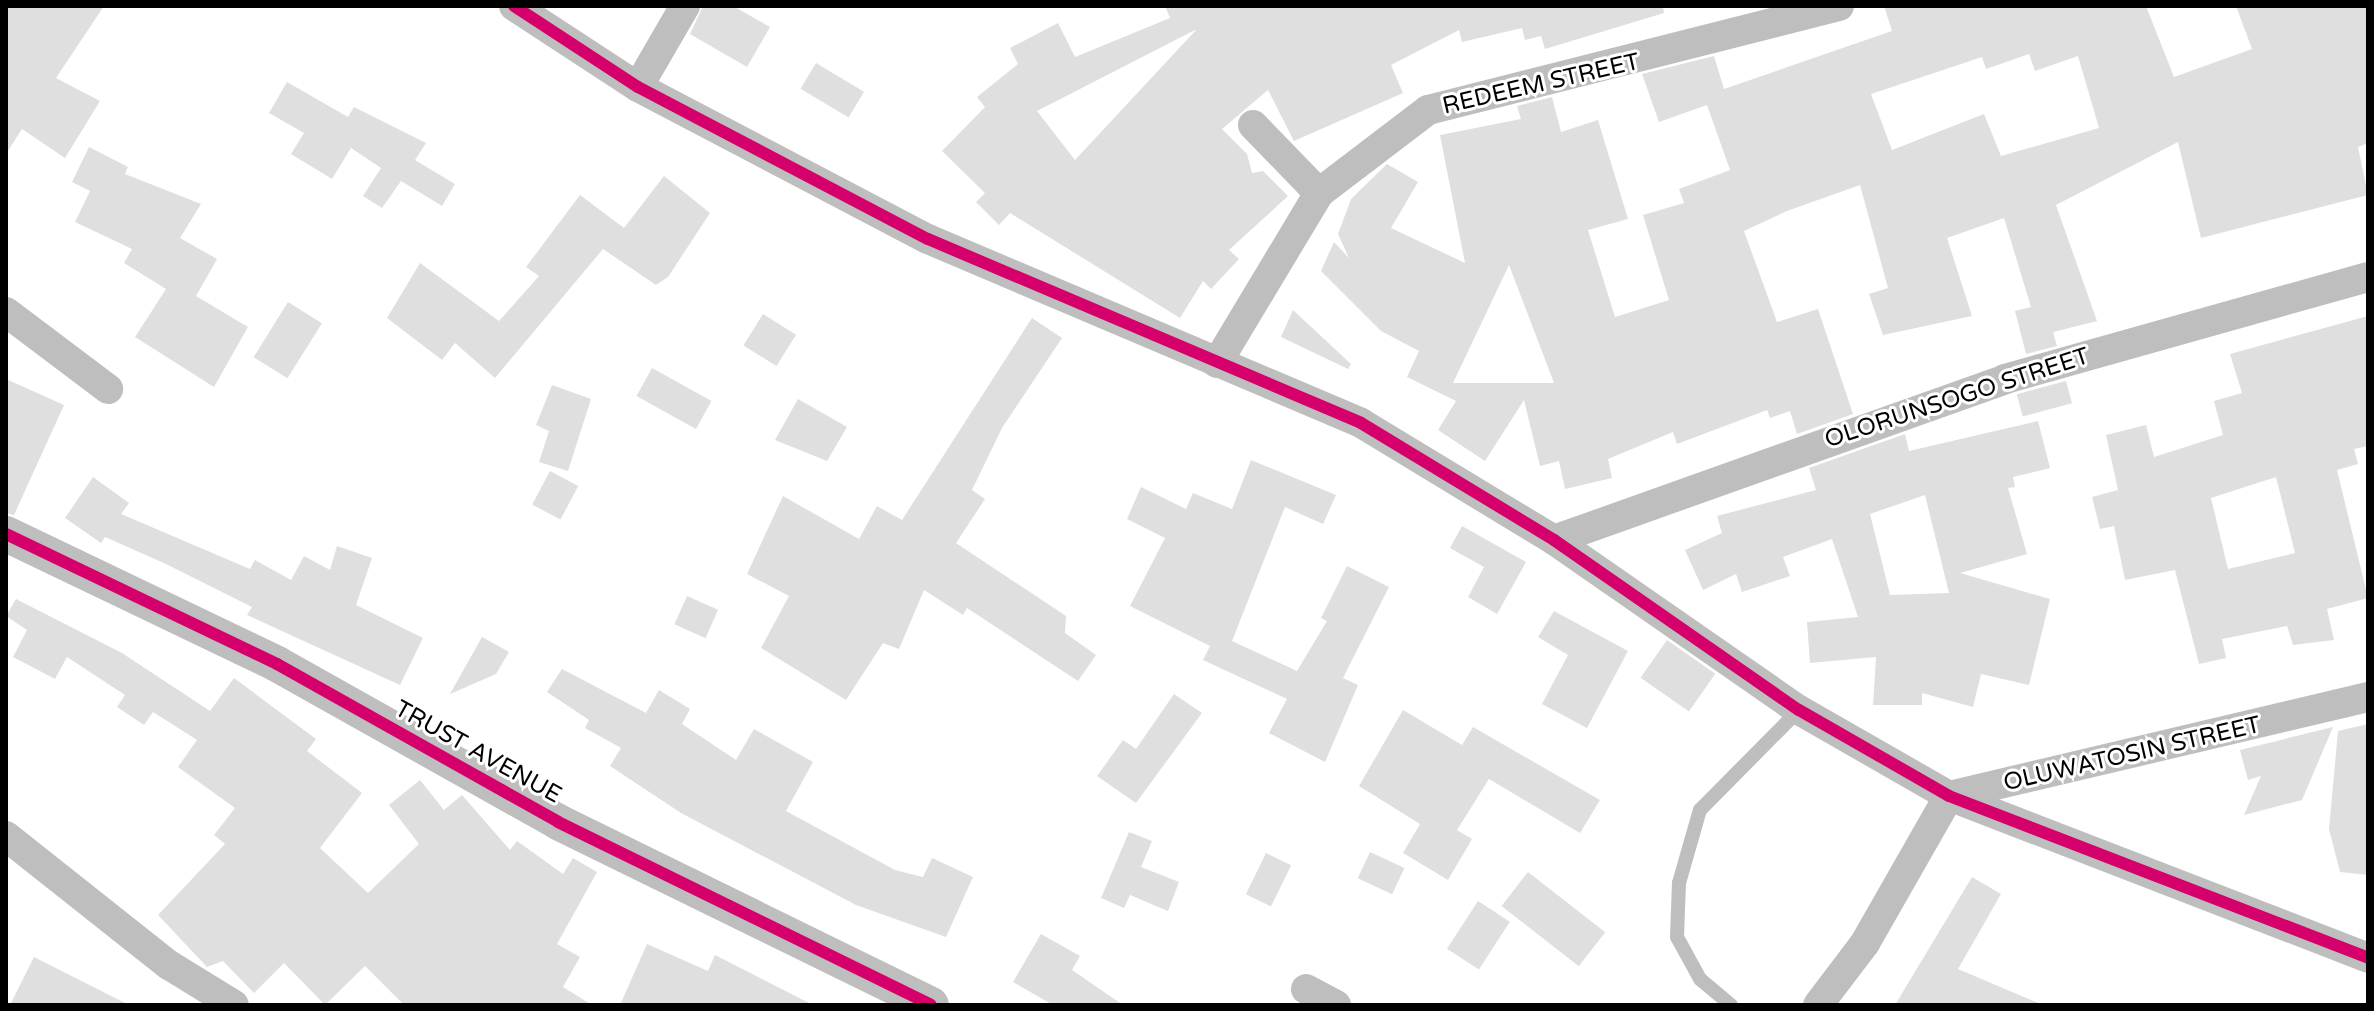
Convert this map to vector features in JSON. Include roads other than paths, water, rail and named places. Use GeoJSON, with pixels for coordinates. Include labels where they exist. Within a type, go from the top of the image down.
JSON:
{"type":"FeatureCollection","features":[{"type":"Feature","properties":{"kind":"street"},"geometry":{"type":"LineString","coordinates":[[514,6],[638,87],[964,256],[1361,423],[1554,540],[1799,710],[1949,796],[2368,958]]}},
{"type":"Feature","properties":{"kind":"street"},"geometry":{"type":"LineString","coordinates":[[638,87],[685,6]]}},
{"type":"Feature","properties":{"kind":"street","name":"REDEEM STREET"},"geometry":{"type":"LineString","coordinates":[[1217,363],[1319,193],[1428,110],[1839,6]]}},
{"type":"Feature","properties":{"kind":"street"},"geometry":{"type":"LineString","coordinates":[[1253,125],[1319,193]]}},
{"type":"Feature","properties":{"kind":"street","name":"OLORUNSOGO STREET"},"geometry":{"type":"LineString","coordinates":[[1554,540],[2005,379],[2368,277]]}},
{"type":"Feature","properties":{"kind":"street"},"geometry":{"type":"LineString","coordinates":[[6,312],[108,389]]}},
{"type":"Feature","properties":{"kind":"street","name":"TRUST AVENUE"},"geometry":{"type":"LineString","coordinates":[[6,534],[277,664],[558,822],[931,1005]]}},
{"type":"Feature","properties":{"kind":"street","name":"OLUWATOSIN STREET"},"geometry":{"type":"LineString","coordinates":[[1949,796],[2368,697]]}},
{"type":"Feature","properties":{"kind":"street"},"geometry":{"type":"LineString","coordinates":[[1818,1005],[1865,943],[1949,796]]}},
{"type":"Feature","properties":{"kind":"street"},"geometry":{"type":"LineString","coordinates":[[6,836],[169,965],[234,1005]]}},
{"type":"Feature","properties":{"kind":"street"},"geometry":{"type":"LineString","coordinates":[[1306,989],[1336,1005]]}},
{"type":"Feature","properties":{"kind":"lane"},"geometry":{"type":"LineString","coordinates":[[1731,1005],[1700,979],[1677,937],[1679,883],[1700,810],[1799,710]]}}]}
